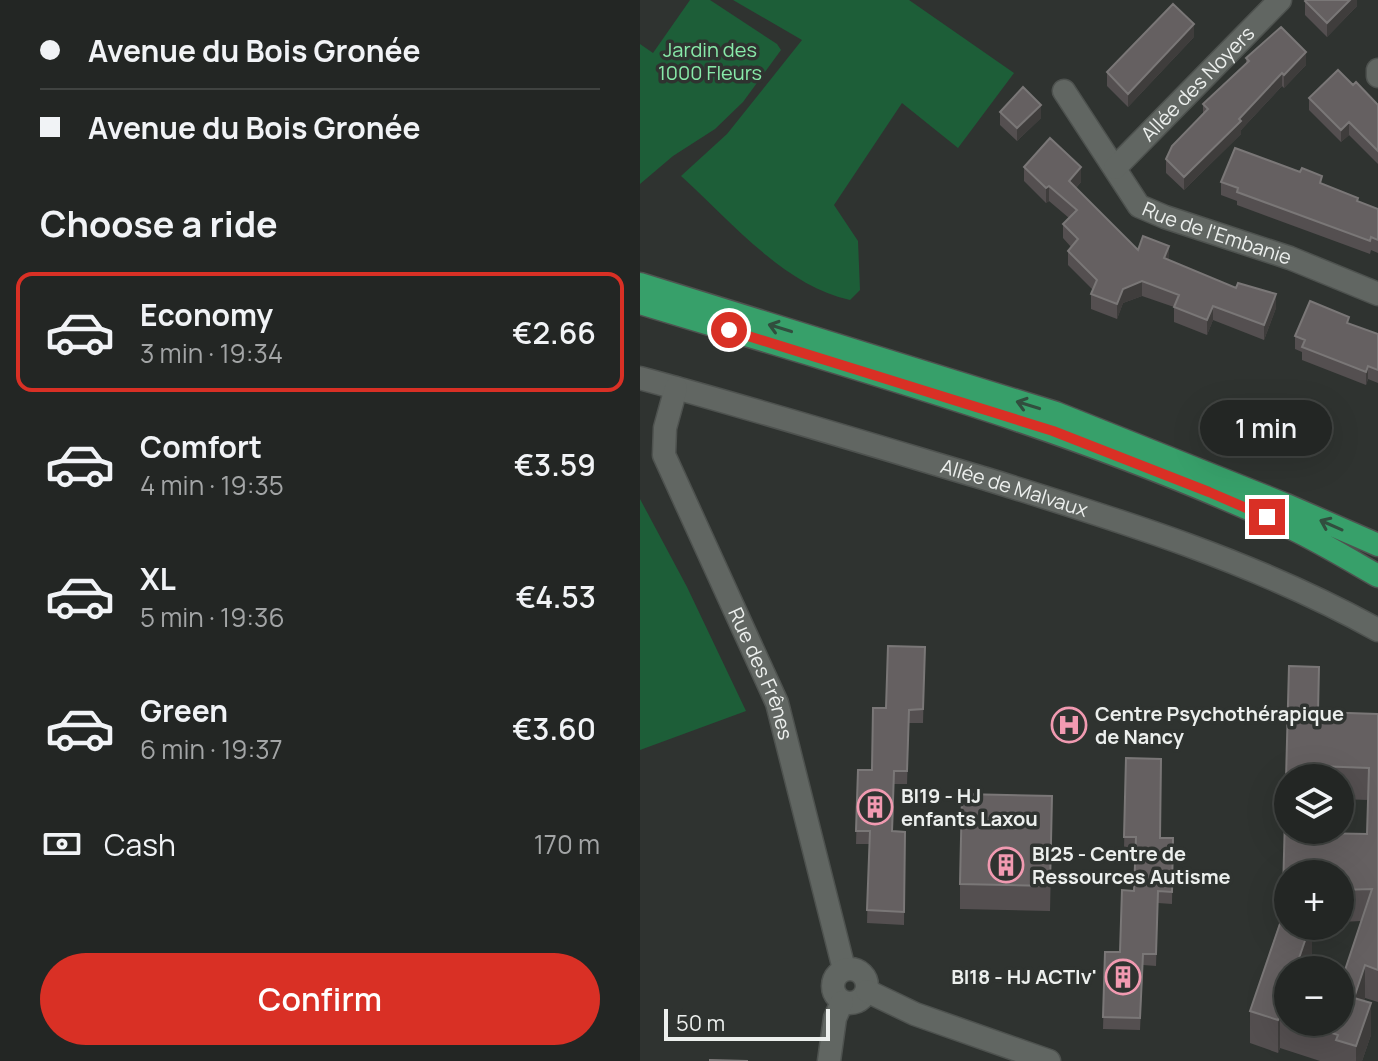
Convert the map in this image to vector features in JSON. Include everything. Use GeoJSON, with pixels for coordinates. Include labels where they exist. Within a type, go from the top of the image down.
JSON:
{"type":"FeatureCollection","features":[{"type":"Feature","properties":{"kind":"main road"},"geometry":{"type":"LineString","coordinates":[[640,284],[1056,413],[1378,545]]}},
{"type":"Feature","properties":{"kind":"main road"},"geometry":{"type":"LineString","coordinates":[[640,303],[1053,431],[1224,498],[1296,530],[1378,576]]}},
{"type":"Feature","properties":{"kind":"street","name":"Allée des Noyers"},"geometry":{"type":"LineString","coordinates":[[1115,168],[1280,0]]}},
{"type":"Feature","properties":{"kind":"street"},"geometry":{"type":"LineString","coordinates":[[1378,70],[1378,76]]}},
{"type":"Feature","properties":{"kind":"street","name":"Rue de l'Embanie"},"geometry":{"type":"LineString","coordinates":[[1064,91],[1139,206],[1290,258],[1378,294]]}},
{"type":"Feature","properties":{"kind":"street","name":"Allée de Malvaux"},"geometry":{"type":"LineString","coordinates":[[640,378],[717,398],[1067,504],[1228,558],[1293,585],[1378,630]]}},
{"type":"Feature","properties":{"kind":"street","name":"Rue des Frênes"},"geometry":{"type":"LineString","coordinates":[[676,388],[665,428],[664,455],[777,703],[844,969]]}},
{"type":"Feature","properties":{"kind":"street"},"geometry":{"type":"LineString","coordinates":[[853,968],[862,973],[867,981],[867,991],[861,999],[852,1003],[842,1002],[835,995],[832,985],[835,975],[853,968]]}},
{"type":"Feature","properties":{"kind":"street"},"geometry":{"type":"LineString","coordinates":[[867,991],[915,1014],[1049,1061]]}},
{"type":"Feature","properties":{"kind":"street"},"geometry":{"type":"LineString","coordinates":[[829,1061],[835,1018],[842,1002]]}},
{"type":"Feature","properties":{"kind":"green space","name":"Jardin des 1000 Fleurs"},"geometry":{"type":"Polygon","coordinates":[[[690,0],[710,0],[777,44],[781,50],[743,102],[715,129],[673,156],[640,184],[640,44],[653,53],[690,0]]]}},
{"type":"Feature","properties":{"kind":"green space"},"geometry":{"type":"Polygon","coordinates":[[[733,0],[909,0],[1014,73],[958,148],[902,103],[834,205],[858,241],[860,290],[850,300],[803,281],[780,266],[681,176],[727,134],[802,40],[733,0]]]}},
{"type":"Feature","properties":{"kind":"green space"},"geometry":{"type":"Polygon","coordinates":[[[640,499],[687,587],[746,711],[640,750],[640,499]]]}},
{"type":"Feature","properties":{"kind":"building"},"geometry":{"type":"Polygon","coordinates":[[[1306,0],[1350,0],[1327,23],[1306,0]]]}},
{"type":"Feature","properties":{"kind":"building"},"geometry":{"type":"Polygon","coordinates":[[[1173,4],[1194,24],[1128,94],[1107,72],[1173,4]]]}},
{"type":"Feature","properties":{"kind":"building"},"geometry":{"type":"Polygon","coordinates":[[[1281,27],[1306,52],[1284,75],[1282,73],[1239,119],[1241,121],[1184,177],[1166,159],[1172,146],[1208,109],[1203,104],[1249,61],[1246,58],[1281,27]]]}},
{"type":"Feature","properties":{"kind":"building"},"geometry":{"type":"Polygon","coordinates":[[[1338,70],[1353,85],[1356,82],[1378,105],[1378,151],[1349,122],[1341,130],[1309,98],[1338,70]]]}},
{"type":"Feature","properties":{"kind":"building"},"geometry":{"type":"Polygon","coordinates":[[[1023,87],[1041,105],[1017,128],[1000,112],[1023,87]]]}},
{"type":"Feature","properties":{"kind":"building"},"geometry":{"type":"Polygon","coordinates":[[[1050,138],[1081,167],[1069,181],[1138,250],[1143,236],[1169,246],[1164,258],[1236,288],[1238,283],[1276,294],[1264,325],[1213,306],[1207,320],[1174,307],[1179,295],[1142,281],[1123,289],[1117,304],[1091,294],[1097,280],[1068,251],[1078,239],[1063,224],[1077,210],[1049,186],[1046,188],[1024,167],[1050,138]]]}},
{"type":"Feature","properties":{"kind":"building"},"geometry":{"type":"Polygon","coordinates":[[[1235,148],[1300,172],[1302,168],[1322,176],[1320,183],[1378,209],[1378,240],[1371,237],[1370,241],[1237,192],[1238,188],[1221,182],[1235,148]]]}},
{"type":"Feature","properties":{"kind":"building"},"geometry":{"type":"Polygon","coordinates":[[[1310,301],[1349,317],[1347,323],[1378,334],[1378,370],[1368,366],[1366,372],[1302,347],[1305,340],[1295,336],[1310,301]]]}},
{"type":"Feature","properties":{"kind":"building","name":"BI19 - HJ enfants Laxou"},"geometry":{"type":"Polygon","coordinates":[[[888,646],[925,647],[923,709],[909,710],[907,771],[894,771],[892,831],[905,832],[904,912],[867,910],[870,831],[856,831],[858,770],[872,770],[873,708],[886,708],[888,646]]]}},
{"type":"Feature","properties":{"kind":"building"},"geometry":{"type":"Polygon","coordinates":[[[1289,666],[1319,667],[1318,712],[1378,714],[1378,970],[1365,965],[1354,998],[1354,956],[1350,956],[1372,889],[1354,890],[1354,860],[1284,860],[1284,844],[1354,844],[1354,834],[1367,834],[1369,768],[1354,767],[1354,764],[1286,764],[1289,666]]]}},
{"type":"Feature","properties":{"kind":"building"},"geometry":{"type":"Polygon","coordinates":[[[1126,758],[1161,759],[1160,838],[1173,838],[1172,892],[1158,891],[1156,954],[1143,954],[1140,1018],[1103,1017],[1105,952],[1120,952],[1122,890],[1134,891],[1136,837],[1124,837],[1126,758]]]}},
{"type":"Feature","properties":{"kind":"building","name":"BI25 - Centre de Ressources Autisme"},"geometry":{"type":"Polygon","coordinates":[[[962,794],[1052,796],[1050,886],[960,884],[962,794]]]}},
{"type":"Feature","properties":{"kind":"building"},"geometry":{"type":"Polygon","coordinates":[[[1274,940],[1305,940],[1300,956],[1274,956],[1274,1019],[1250,1011],[1274,940]]]}},
{"type":"Feature","properties":{"kind":"building"},"geometry":{"type":"Polygon","coordinates":[[[1354,998],[1371,1003],[1356,1046],[1336,1040],[1338,1036],[1354,1036],[1354,998]]]}},
{"type":"Feature","properties":{"kind":"place","name":"Centre Psychothérapique de Nancy"},"geometry":{"type":"Point","coordinates":[1069,725]}},
{"type":"Feature","properties":{"kind":"place","name":"BI19 - HJ enfants Laxou"},"geometry":{"type":"Point","coordinates":[875,807]}},
{"type":"Feature","properties":{"kind":"place","name":"BI25 - Centre de Ressources Autisme"},"geometry":{"type":"Point","coordinates":[1006,865]}},
{"type":"Feature","properties":{"kind":"place","name":"BI18 - HJ ACTIv'"},"geometry":{"type":"Point","coordinates":[1123,977]}},
{"type":"Feature","properties":{"kind":"route"},"geometry":{"type":"LineString","coordinates":[[729,330],[1053,431],[1267,517]]}}]}
